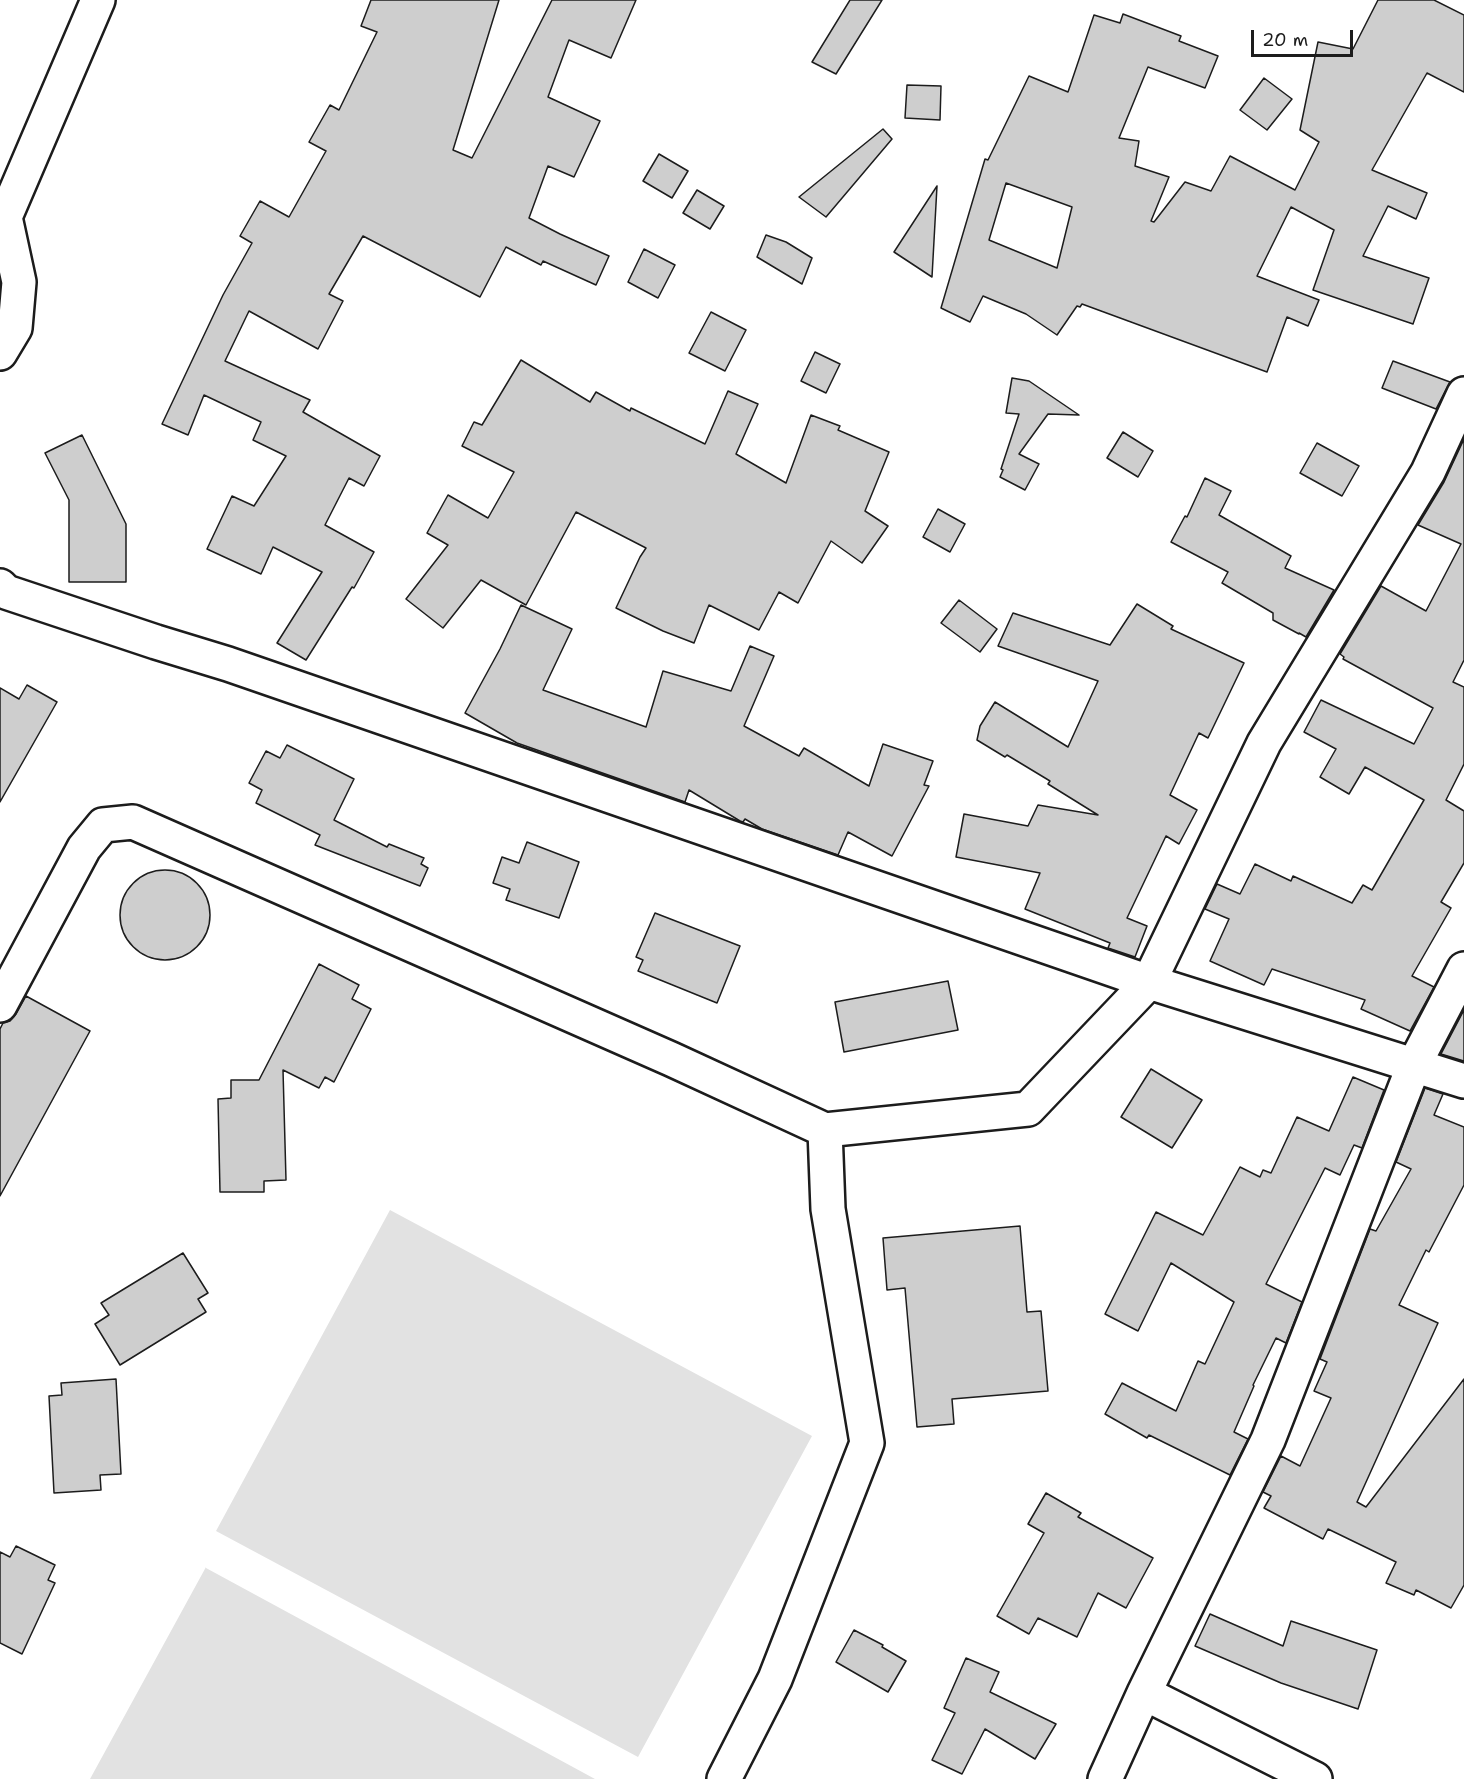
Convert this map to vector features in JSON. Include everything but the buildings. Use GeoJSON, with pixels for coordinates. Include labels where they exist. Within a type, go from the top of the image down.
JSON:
{"type":"FeatureCollection","features":[{"type":"Feature","properties":{"kind":"street"},"geometry":{"type":"LineString","coordinates":[[0,353],[15,328],[19,282],[5,217],[98,0]]}},
{"type":"Feature","properties":{"kind":"street"},"geometry":{"type":"LineString","coordinates":[[0,1005],[84,848],[103,825],[133,822],[660,1054],[825,1130],[1028,1109],[1149,982],[1264,743],[1428,472],[1464,394]]}},
{"type":"Feature","properties":{"kind":"street"},"geometry":{"type":"LineString","coordinates":[[0,586],[6,592],[228,664],[1149,982],[1464,1081]]}},
{"type":"Feature","properties":{"kind":"street"},"geometry":{"type":"LineString","coordinates":[[1105,1779],[1144,1693],[1268,1440],[1414,1065],[1464,969]]}},
{"type":"Feature","properties":{"kind":"street"},"geometry":{"type":"LineString","coordinates":[[724,1779],[774,1679],[867,1443],[828,1209],[825,1130]]}},
{"type":"Feature","properties":{"kind":"street"},"geometry":{"type":"LineString","coordinates":[[1144,1693],[1315,1779]]}},
{"type":"Feature","properties":{"kind":"shaded area"},"geometry":{"type":"Polygon","coordinates":[[[390,1210],[812,1436],[638,1757],[216,1531],[390,1210]]]}},
{"type":"Feature","properties":{"kind":"shaded area"},"geometry":{"type":"Polygon","coordinates":[[[206,1568],[595,1779],[90,1779],[206,1568]]]}}]}
